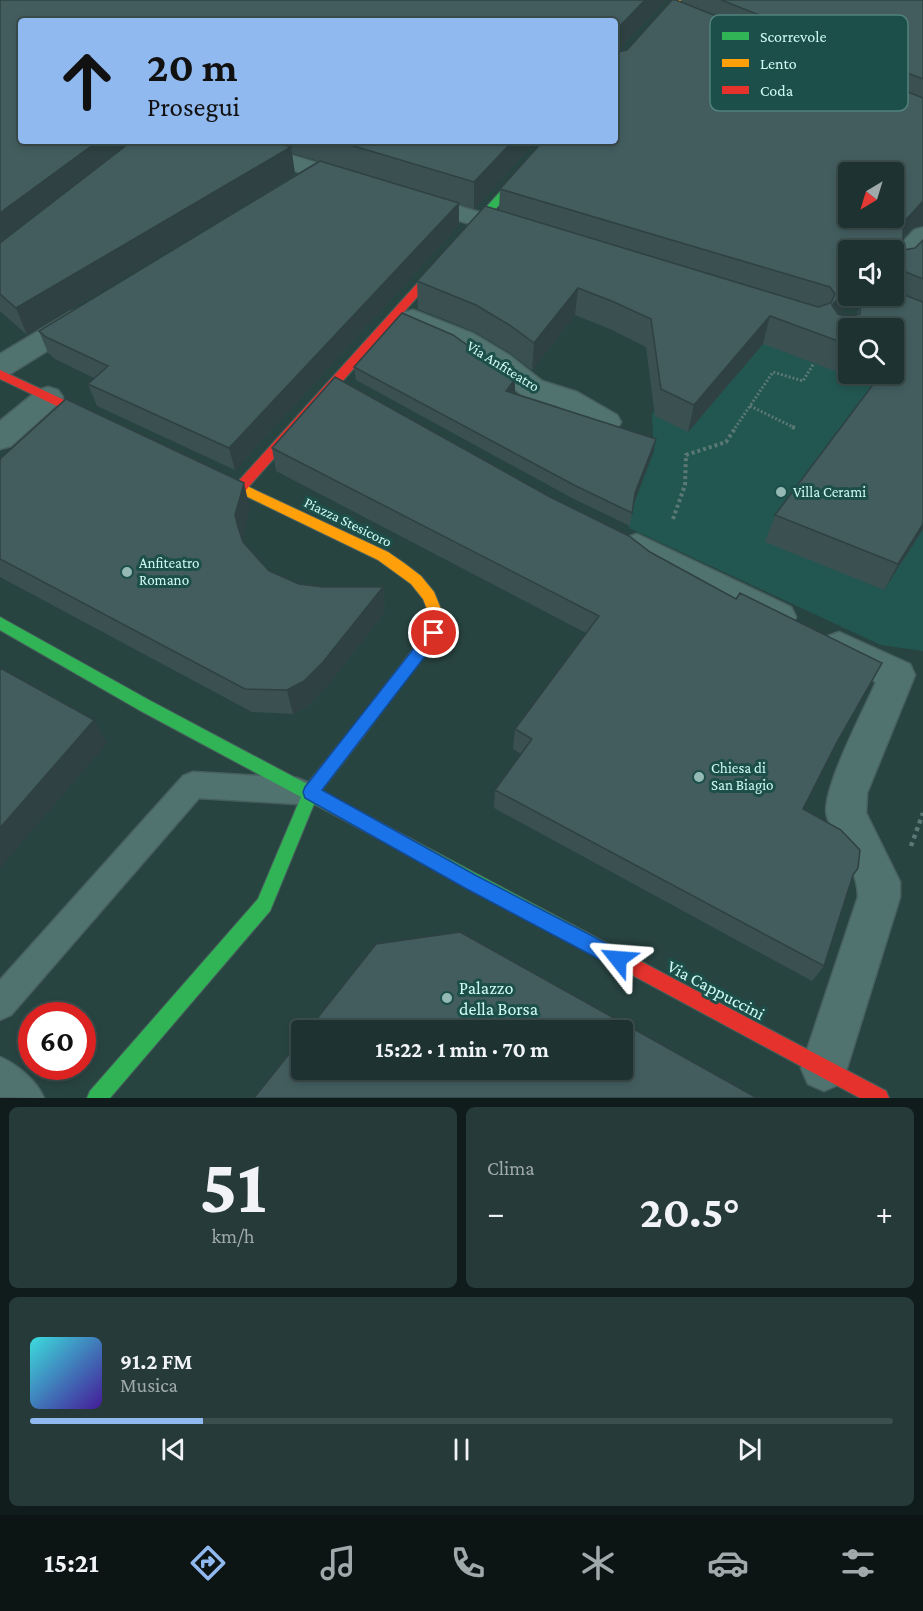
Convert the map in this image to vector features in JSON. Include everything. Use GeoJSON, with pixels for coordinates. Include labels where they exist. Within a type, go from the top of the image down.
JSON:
{"type":"FeatureCollection","features":[{"type":"Feature","properties":{"kind":"main road"},"geometry":{"type":"LineString","coordinates":[[618,67],[671,7]]}},
{"type":"Feature","properties":{"kind":"main road"},"geometry":{"type":"LineString","coordinates":[[240,488],[263,463],[346,389],[398,312],[548,144]]}},
{"type":"Feature","properties":{"kind":"main road"},"geometry":{"type":"LineString","coordinates":[[0,374],[112,427]]}},
{"type":"Feature","properties":{"kind":"main road","name":"Piazza Stesicoro"},"geometry":{"type":"LineString","coordinates":[[97,1098],[264,905],[311,792],[434,633],[436,613],[425,591],[408,574],[383,556],[197,468]]}},
{"type":"Feature","properties":{"kind":"main road"},"geometry":{"type":"LineString","coordinates":[[0,623],[144,705],[311,792]]}},
{"type":"Feature","properties":{"kind":"main road","name":"Via Cappuccini"},"geometry":{"type":"LineString","coordinates":[[311,792],[471,882],[879,1098]]}},
{"type":"Feature","properties":{"kind":"street"},"geometry":{"type":"LineString","coordinates":[[671,7],[687,22]]}},
{"type":"Feature","properties":{"kind":"street"},"geometry":{"type":"LineString","coordinates":[[230,144],[537,238]]}},
{"type":"Feature","properties":{"kind":"street"},"geometry":{"type":"LineString","coordinates":[[289,190],[320,171]]}},
{"type":"Feature","properties":{"kind":"street"},"geometry":{"type":"LineString","coordinates":[[904,257],[923,235]]}},
{"type":"Feature","properties":{"kind":"street"},"geometry":{"type":"LineString","coordinates":[[871,306],[923,322]]}},
{"type":"Feature","properties":{"kind":"street"},"geometry":{"type":"LineString","coordinates":[[0,367],[97,308]]}},
{"type":"Feature","properties":{"kind":"street","name":"Via Anfiteatro"},"geometry":{"type":"LineString","coordinates":[[398,312],[464,340],[499,362],[532,388],[567,399],[606,422]]}},
{"type":"Feature","properties":{"kind":"street"},"geometry":{"type":"LineString","coordinates":[[0,438],[48,396]]}},
{"type":"Feature","properties":{"kind":"street"},"geometry":{"type":"LineString","coordinates":[[613,535],[897,675],[847,793],[846,814],[879,882],[879,897],[824,1068]]}},
{"type":"Feature","properties":{"kind":"lane"},"geometry":{"type":"LineString","coordinates":[[0,1004],[193,785],[311,792]]}},
{"type":"Feature","properties":{"kind":"lane"},"geometry":{"type":"LineString","coordinates":[[0,1074],[27,1098]]}},
{"type":"Feature","properties":{"kind":"path"},"geometry":{"type":"LineString","coordinates":[[673,519],[684,485],[686,455],[726,442],[773,372],[803,381],[814,363]]}},
{"type":"Feature","properties":{"kind":"path"},"geometry":{"type":"LineString","coordinates":[[750,406],[795,428]]}},
{"type":"Feature","properties":{"kind":"path"},"geometry":{"type":"LineString","coordinates":[[910,848],[923,813]]}},
{"type":"Feature","properties":{"kind":"shaded area","name":"Villa Cerami"},"geometry":{"type":"Polygon","coordinates":[[[904,328],[923,336],[923,651],[881,645],[629,528],[633,506],[654,451],[652,414],[715,346],[749,333],[838,369],[838,384],[904,384],[904,328]]]}},
{"type":"Feature","properties":{"kind":"building"},"geometry":{"type":"Polygon","coordinates":[[[0,0],[645,0],[618,28],[618,18],[18,18],[18,144],[94,144],[0,213],[0,0]]]}},
{"type":"Feature","properties":{"kind":"building"},"geometry":{"type":"Polygon","coordinates":[[[672,0],[714,15],[710,15],[710,111],[908,111],[908,92],[923,98],[923,201],[904,222],[904,162],[838,162],[838,228],[903,228],[903,240],[838,240],[838,298],[832,305],[838,314],[849,317],[860,314],[861,306],[904,306],[904,295],[923,302],[923,524],[898,564],[775,515],[873,384],[904,384],[904,318],[838,318],[838,341],[770,316],[694,405],[661,389],[651,319],[614,302],[578,288],[534,343],[476,305],[417,281],[485,206],[818,307],[831,303],[835,294],[830,287],[500,189],[540,144],[618,144],[618,52],[627,50],[672,0]]]}},
{"type":"Feature","properties":{"kind":"building"},"geometry":{"type":"Polygon","coordinates":[[[721,0],[923,0],[923,79],[908,73],[908,15],[759,15],[721,0]]]}},
{"type":"Feature","properties":{"kind":"building"},"geometry":{"type":"Polygon","coordinates":[[[128,144],[281,144],[291,147],[16,308],[0,294],[0,243],[128,144]]]}},
{"type":"Feature","properties":{"kind":"building"},"geometry":{"type":"Polygon","coordinates":[[[347,144],[510,144],[474,182],[347,144]]]}},
{"type":"Feature","properties":{"kind":"building"},"geometry":{"type":"Polygon","coordinates":[[[320,161],[459,203],[229,448],[88,384],[108,366],[46,337],[39,331],[320,161]]]}},
{"type":"Feature","properties":{"kind":"building"},"geometry":{"type":"Polygon","coordinates":[[[923,240],[923,279],[904,271],[904,250],[915,248],[923,240]]]}},
{"type":"Feature","properties":{"kind":"building"},"geometry":{"type":"Polygon","coordinates":[[[402,313],[453,335],[515,379],[506,391],[656,439],[635,493],[632,513],[574,485],[354,367],[402,313]]]}},
{"type":"Feature","properties":{"kind":"building"},"geometry":{"type":"Polygon","coordinates":[[[335,377],[550,497],[629,536],[650,552],[736,599],[740,593],[882,663],[837,742],[803,809],[841,830],[860,850],[858,868],[853,875],[824,966],[495,790],[532,739],[515,729],[599,616],[272,448],[335,377]]]}},
{"type":"Feature","properties":{"kind":"building","name":"Anfiteatro Romano"},"geometry":{"type":"Polygon","coordinates":[[[66,399],[244,483],[235,515],[238,527],[243,542],[269,571],[299,584],[323,587],[383,587],[323,662],[304,681],[287,690],[245,689],[0,559],[0,459],[66,399]]]}},
{"type":"Feature","properties":{"kind":"building"},"geometry":{"type":"Polygon","coordinates":[[[0,668],[94,720],[0,828],[0,668]]]}},
{"type":"Feature","properties":{"kind":"building"},"geometry":{"type":"Polygon","coordinates":[[[460,932],[617,1020],[316,1020],[376,944],[460,932]]]}},
{"type":"Feature","properties":{"kind":"building"},"geometry":{"type":"Polygon","coordinates":[[[633,1029],[757,1098],[254,1098],[291,1052],[291,1080],[633,1080],[633,1029]]]}},
{"type":"Feature","properties":{"kind":"traffic: fast"},"geometry":{"type":"LineString","coordinates":[[438,267],[548,144]]}},
{"type":"Feature","properties":{"kind":"traffic: fast"},"geometry":{"type":"LineString","coordinates":[[0,623],[144,705],[640,970]]}},
{"type":"Feature","properties":{"kind":"traffic: fast"},"geometry":{"type":"LineString","coordinates":[[97,1098],[264,905],[311,792],[358,732]]}},
{"type":"Feature","properties":{"kind":"traffic: slow"},"geometry":{"type":"LineString","coordinates":[[618,67],[677,0]]}},
{"type":"Feature","properties":{"kind":"traffic: slow"},"geometry":{"type":"LineString","coordinates":[[206,472],[383,556],[416,580],[429,596],[436,614],[434,633],[358,732]]}},
{"type":"Feature","properties":{"kind":"traffic: jam"},"geometry":{"type":"LineString","coordinates":[[240,488],[438,267]]}},
{"type":"Feature","properties":{"kind":"traffic: jam"},"geometry":{"type":"LineString","coordinates":[[0,374],[103,423]]}},
{"type":"Feature","properties":{"kind":"traffic: jam"},"geometry":{"type":"LineString","coordinates":[[640,970],[879,1098]]}},
{"type":"Feature","properties":{"kind":"place","name":"Villa Cerami"},"geometry":{"type":"Point","coordinates":[781,492]}},
{"type":"Feature","properties":{"kind":"place","name":"Anfiteatro Romano"},"geometry":{"type":"Point","coordinates":[127,572]}},
{"type":"Feature","properties":{"kind":"place","name":"Chiesa di San Biagio"},"geometry":{"type":"Point","coordinates":[699,777]}},
{"type":"Feature","properties":{"kind":"place","name":"Palazzo della Borsa"},"geometry":{"type":"Point","coordinates":[447,998]}},
{"type":"Feature","properties":{"kind":"route"},"geometry":{"type":"LineString","coordinates":[[434,633],[311,792],[471,882],[618,959]]}}]}
